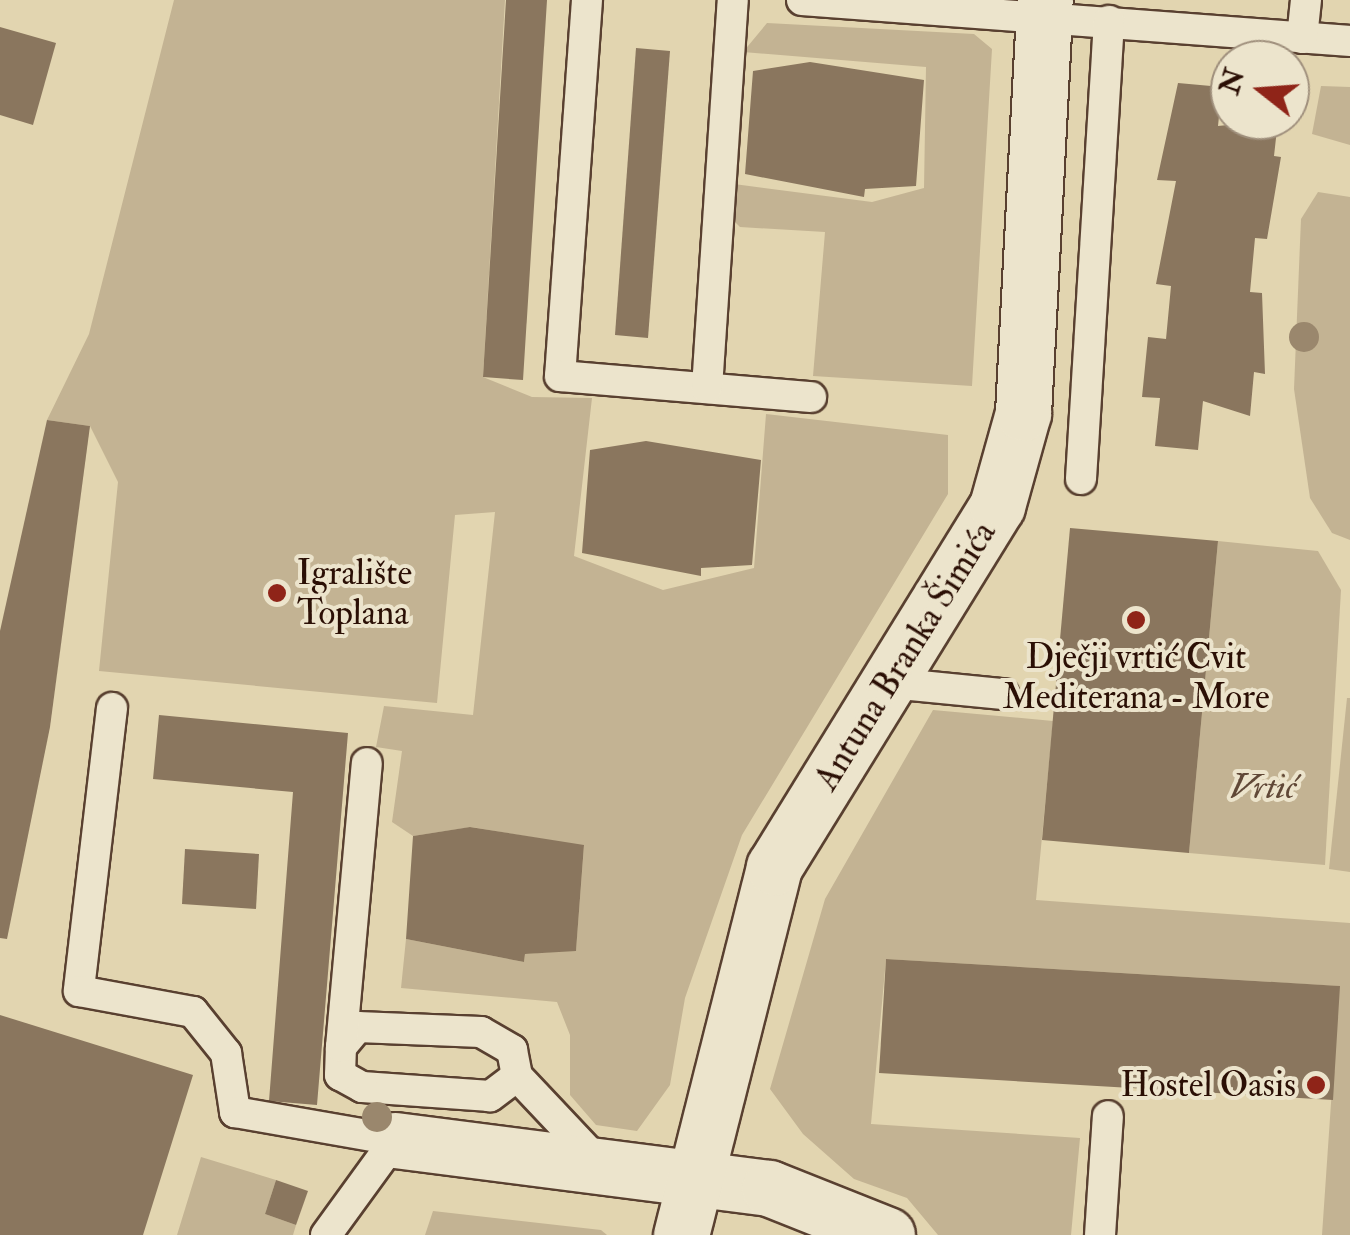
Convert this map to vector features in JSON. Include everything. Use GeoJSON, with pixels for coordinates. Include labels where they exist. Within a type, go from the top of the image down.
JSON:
{"type":"FeatureCollection","features":[{"type":"Feature","properties":{"kind":"street","name":"Antuna Branka Šimića"},"geometry":{"type":"LineString","coordinates":[[681,1235],[698,1176],[730,1014],[774,867],[980,542],[1022,413],[1045,8]]}},
{"type":"Feature","properties":{"kind":"street"},"geometry":{"type":"LineString","coordinates":[[395,1140],[698,1176],[887,1235]]}},
{"type":"Feature","properties":{"kind":"lane"},"geometry":{"type":"LineString","coordinates":[[587,0],[560,376],[811,397]]}},
{"type":"Feature","properties":{"kind":"lane"},"geometry":{"type":"LineString","coordinates":[[707,388],[733,0]]}},
{"type":"Feature","properties":{"kind":"lane"},"geometry":{"type":"LineString","coordinates":[[802,0],[1045,8],[1110,20],[1350,41]]}},
{"type":"Feature","properties":{"kind":"lane"},"geometry":{"type":"LineString","coordinates":[[1302,38],[1306,0]]}},
{"type":"Feature","properties":{"kind":"lane"},"geometry":{"type":"LineString","coordinates":[[1082,479],[1110,20]]}},
{"type":"Feature","properties":{"kind":"lane"},"geometry":{"type":"LineString","coordinates":[[890,682],[1002,694]]}},
{"type":"Feature","properties":{"kind":"lane"},"geometry":{"type":"LineString","coordinates":[[112,708],[79,992],[193,1012],[226,1054],[235,1112],[395,1140],[326,1235]]}},
{"type":"Feature","properties":{"kind":"lane"},"geometry":{"type":"LineString","coordinates":[[367,762],[340,1075],[362,1087],[490,1096],[516,1076]]}},
{"type":"Feature","properties":{"kind":"lane"},"geometry":{"type":"LineString","coordinates":[[341,1047],[358,1027],[481,1032],[512,1050],[516,1076],[601,1166]]}},
{"type":"Feature","properties":{"kind":"lane"},"geometry":{"type":"LineString","coordinates":[[1100,1235],[1108,1116]]}},
{"type":"Feature","properties":{"kind":"green space"},"geometry":{"type":"Polygon","coordinates":[[[174,0],[505,0],[483,377],[532,397],[592,398],[574,556],[663,590],[754,568],[766,414],[948,435],[948,494],[742,835],[685,998],[670,1085],[637,1131],[596,1125],[570,1095],[570,1035],[557,1002],[401,988],[406,939],[524,962],[525,954],[576,950],[584,846],[471,827],[413,836],[392,822],[402,751],[376,747],[384,706],[473,715],[495,512],[455,515],[437,703],[99,671],[118,482],[90,426],[47,420],[89,334],[174,0]]]}},
{"type":"Feature","properties":{"kind":"green space"},"geometry":{"type":"Polygon","coordinates":[[[767,23],[974,34],[992,49],[972,386],[813,376],[825,232],[740,227],[730,217],[734,184],[872,202],[924,188],[926,67],[743,52],[767,23]]]}},
{"type":"Feature","properties":{"kind":"green space"},"geometry":{"type":"Polygon","coordinates":[[[1321,86],[1350,87],[1350,145],[1312,134],[1321,86]]]}},
{"type":"Feature","properties":{"kind":"green space"},"geometry":{"type":"Polygon","coordinates":[[[1318,192],[1350,197],[1350,540],[1332,533],[1310,498],[1294,389],[1301,219],[1318,192]]]}},
{"type":"Feature","properties":{"kind":"green space","name":"Vrtić"},"geometry":{"type":"Polygon","coordinates":[[[1218,541],[1318,551],[1341,590],[1325,865],[1189,853],[1218,541]]]}},
{"type":"Feature","properties":{"kind":"green space"},"geometry":{"type":"Polygon","coordinates":[[[1350,698],[1350,872],[1329,869],[1350,698]]]}},
{"type":"Feature","properties":{"kind":"green space"},"geometry":{"type":"Polygon","coordinates":[[[933,710],[1053,721],[1036,900],[1350,923],[1350,1235],[1322,1235],[1339,986],[886,959],[871,1124],[1080,1138],[1071,1235],[938,1235],[907,1198],[854,1179],[803,1134],[770,1089],[825,899],[933,710]]]}},
{"type":"Feature","properties":{"kind":"green space"},"geometry":{"type":"Polygon","coordinates":[[[201,1157],[276,1180],[265,1214],[296,1225],[293,1235],[177,1235],[201,1157]]]}},
{"type":"Feature","properties":{"kind":"green space"},"geometry":{"type":"Polygon","coordinates":[[[433,1211],[601,1230],[607,1235],[425,1235],[433,1211]]]}},
{"type":"Feature","properties":{"kind":"building"},"geometry":{"type":"Polygon","coordinates":[[[506,0],[547,0],[523,380],[483,377],[506,0]]]}},
{"type":"Feature","properties":{"kind":"building"},"geometry":{"type":"Polygon","coordinates":[[[0,27],[56,43],[33,125],[0,115],[0,27]]]}},
{"type":"Feature","properties":{"kind":"building"},"geometry":{"type":"Polygon","coordinates":[[[636,48],[670,51],[648,338],[615,335],[636,48]]]}},
{"type":"Feature","properties":{"kind":"building"},"geometry":{"type":"Polygon","coordinates":[[[810,62],[924,80],[916,186],[865,189],[864,197],[745,174],[753,71],[810,62]]]}},
{"type":"Feature","properties":{"kind":"building"},"geometry":{"type":"Polygon","coordinates":[[[1178,83],[1210,86],[1210,140],[1276,140],[1274,156],[1281,157],[1267,239],[1255,238],[1250,292],[1262,293],[1265,374],[1254,372],[1250,416],[1203,401],[1198,450],[1155,446],[1160,398],[1142,397],[1148,337],[1166,339],[1171,286],[1156,284],[1176,181],[1157,180],[1178,83]]]}},
{"type":"Feature","properties":{"kind":"building"},"geometry":{"type":"Polygon","coordinates":[[[47,420],[90,426],[50,727],[7,939],[0,938],[0,631],[47,420]]]}},
{"type":"Feature","properties":{"kind":"building"},"geometry":{"type":"Polygon","coordinates":[[[646,441],[761,460],[752,565],[701,568],[701,576],[582,553],[590,450],[646,441]]]}},
{"type":"Feature","properties":{"kind":"building","name":"Dječji vrtić Cvit Mediterana - More"},"geometry":{"type":"Polygon","coordinates":[[[1070,528],[1218,541],[1189,853],[1042,840],[1070,528]]]}},
{"type":"Feature","properties":{"kind":"building"},"geometry":{"type":"Polygon","coordinates":[[[159,715],[348,733],[317,1105],[269,1101],[293,792],[153,779],[159,715]]]}},
{"type":"Feature","properties":{"kind":"building"},"geometry":{"type":"Polygon","coordinates":[[[470,827],[584,845],[576,951],[525,954],[524,962],[406,939],[413,836],[470,827]]]}},
{"type":"Feature","properties":{"kind":"building"},"geometry":{"type":"Polygon","coordinates":[[[185,849],[259,854],[256,909],[182,904],[185,849]]]}},
{"type":"Feature","properties":{"kind":"building"},"geometry":{"type":"Polygon","coordinates":[[[886,959],[1340,986],[1333,1100],[879,1073],[886,959]]]}},
{"type":"Feature","properties":{"kind":"building"},"geometry":{"type":"Polygon","coordinates":[[[0,1015],[193,1075],[143,1235],[0,1235],[0,1015]]]}},
{"type":"Feature","properties":{"kind":"building"},"geometry":{"type":"Polygon","coordinates":[[[276,1180],[308,1191],[296,1225],[265,1214],[276,1180]]]}},
{"type":"Feature","properties":{"kind":"place","name":"Igralište Toplana"},"geometry":{"type":"Point","coordinates":[277,593]}},
{"type":"Feature","properties":{"kind":"place","name":"Dječji vrtić Cvit Mediterana - More"},"geometry":{"type":"Point","coordinates":[1136,620]}},
{"type":"Feature","properties":{"kind":"place","name":"Hostel Oasis"},"geometry":{"type":"Point","coordinates":[1316,1085]}}]}
